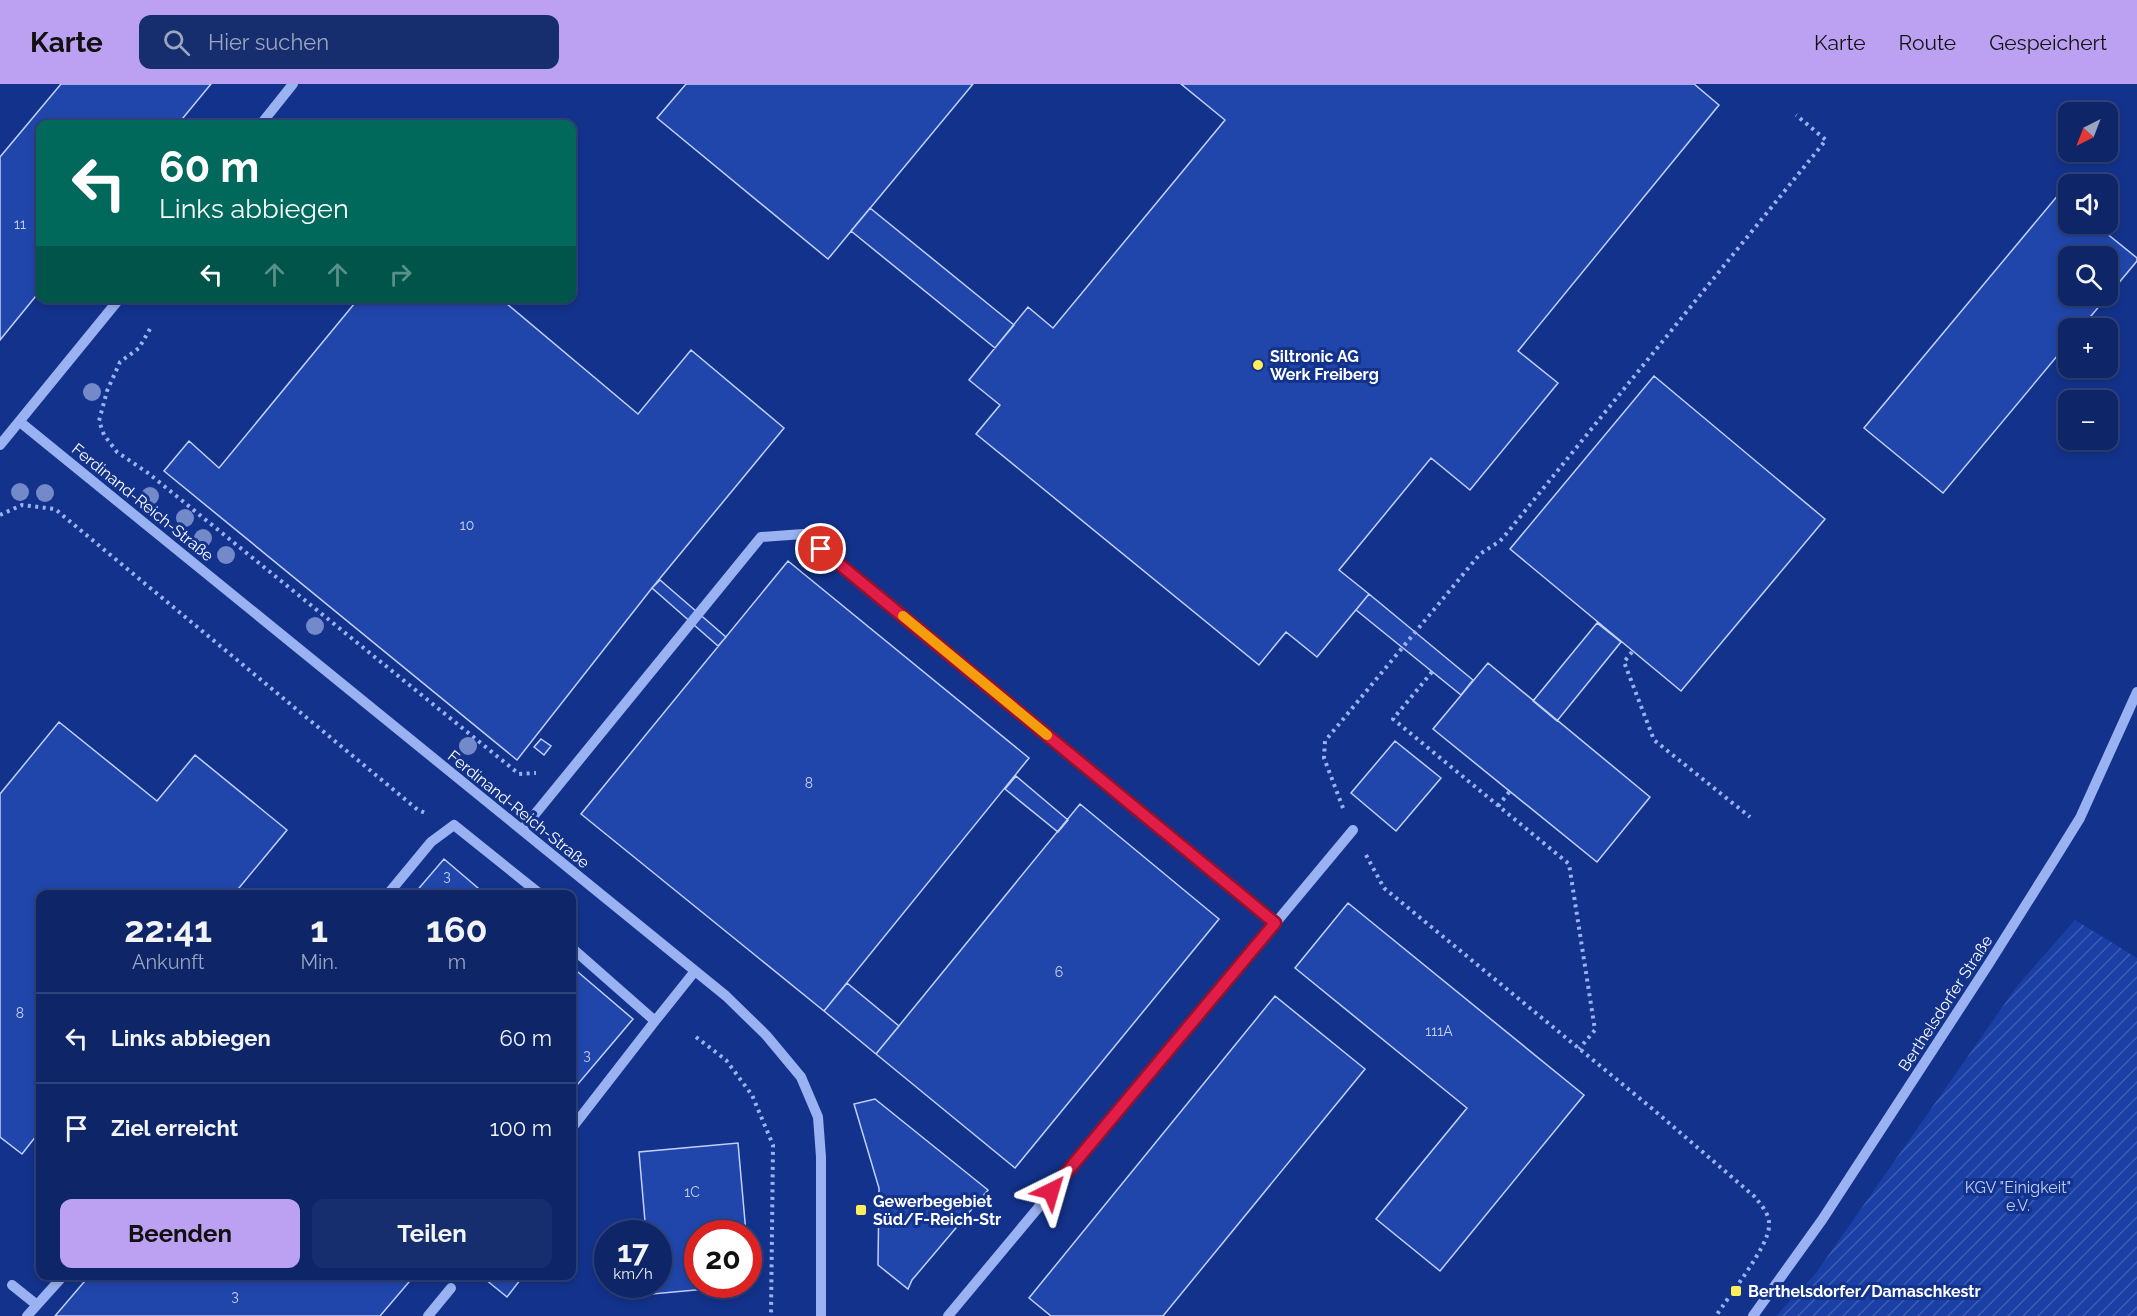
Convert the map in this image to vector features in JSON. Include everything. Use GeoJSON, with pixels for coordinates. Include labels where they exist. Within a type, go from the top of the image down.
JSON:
{"type":"FeatureCollection","features":[{"type":"Feature","properties":{"kind":"street"},"geometry":{"type":"LineString","coordinates":[[264,120],[293,84]]}},
{"type":"Feature","properties":{"kind":"street"},"geometry":{"type":"LineString","coordinates":[[0,445],[116,303]]}},
{"type":"Feature","properties":{"kind":"street","name":"Ferdinand-Reich-Straße"},"geometry":{"type":"LineString","coordinates":[[20,422],[726,996],[766,1035],[801,1077],[818,1117],[821,1157],[821,1316]]}},
{"type":"Feature","properties":{"kind":"street"},"geometry":{"type":"LineString","coordinates":[[522,830],[761,537],[803,534],[1275,923]]}},
{"type":"Feature","properties":{"kind":"street","name":"Berthelsdorfer Straße"},"geometry":{"type":"LineString","coordinates":[[1753,1316],[1822,1220],[1988,965],[2080,818],[2137,692]]}},
{"type":"Feature","properties":{"kind":"street"},"geometry":{"type":"LineString","coordinates":[[391,890],[431,842],[454,825],[535,890]]}},
{"type":"Feature","properties":{"kind":"street"},"geometry":{"type":"LineString","coordinates":[[948,1316],[1353,831]]}},
{"type":"Feature","properties":{"kind":"street"},"geometry":{"type":"LineString","coordinates":[[576,951],[656,1021]]}},
{"type":"Feature","properties":{"kind":"street"},"geometry":{"type":"LineString","coordinates":[[576,1123],[695,971]]}},
{"type":"Feature","properties":{"kind":"street"},"geometry":{"type":"LineString","coordinates":[[27,1316],[60,1280]]}},
{"type":"Feature","properties":{"kind":"street"},"geometry":{"type":"LineString","coordinates":[[12,1285],[37,1305]]}},
{"type":"Feature","properties":{"kind":"street"},"geometry":{"type":"LineString","coordinates":[[428,1316],[451,1288]]}},
{"type":"Feature","properties":{"kind":"path"},"geometry":{"type":"LineString","coordinates":[[1716,1316],[1764,1243],[1769,1226],[1766,1212],[1755,1197],[1384,888],[1353,831],[1324,758],[1325,741],[1480,554],[1500,541],[1507,533],[1826,140],[1796,116]]}},
{"type":"Feature","properties":{"kind":"path"},"geometry":{"type":"LineString","coordinates":[[150,329],[139,348],[120,362],[107,391],[99,421],[104,435],[117,452],[148,473],[519,774],[537,772],[552,761],[568,774]]}},
{"type":"Feature","properties":{"kind":"path"},"geometry":{"type":"LineString","coordinates":[[0,515],[22,505],[55,509],[418,810],[454,825]]}},
{"type":"Feature","properties":{"kind":"path"},"geometry":{"type":"LineString","coordinates":[[1632,652],[1624,662],[1654,740],[1750,818]]}},
{"type":"Feature","properties":{"kind":"path"},"geometry":{"type":"LineString","coordinates":[[1432,672],[1393,719],[1569,864],[1595,1030],[1579,1049]]}},
{"type":"Feature","properties":{"kind":"path"},"geometry":{"type":"LineString","coordinates":[[1498,806],[1510,791]]}},
{"type":"Feature","properties":{"kind":"path"},"geometry":{"type":"LineString","coordinates":[[696,1037],[726,1060],[752,1095],[773,1145],[771,1316]]}},
{"type":"Feature","properties":{"kind":"green space","name":"KGV \"Einigkeit\" e.V."},"geometry":{"type":"Polygon","coordinates":[[[2075,920],[2137,958],[2137,1316],[1776,1316],[1816,1273],[2018,985],[2075,920]]]}},
{"type":"Feature","properties":{"kind":"building"},"geometry":{"type":"Polygon","coordinates":[[[61,84],[211,84],[181,120],[36,120],[36,296],[0,340],[0,157],[61,84]]]}},
{"type":"Feature","properties":{"kind":"building"},"geometry":{"type":"Polygon","coordinates":[[[686,84],[973,84],[828,259],[657,118],[686,84]]]}},
{"type":"Feature","properties":{"kind":"building","name":"Siltronic AG Werk Freiberg"},"geometry":{"type":"Polygon","coordinates":[[[1181,84],[1694,84],[1719,105],[1518,351],[1558,383],[1470,490],[1431,458],[1339,570],[1369,594],[1317,657],[1286,632],[1259,665],[976,434],[1000,405],[969,380],[1028,307],[1053,328],[1225,120],[1181,84]]]}},
{"type":"Feature","properties":{"kind":"building"},"geometry":{"type":"Polygon","coordinates":[[[2058,195],[2058,234],[2107,234],[2137,258],[2137,261],[2118,284],[2118,246],[2058,246],[2058,306],[2100,306],[2089,318],[2058,318],[2058,355],[1943,493],[1864,428],[2058,195]]]}},
{"type":"Feature","properties":{"kind":"building"},"geometry":{"type":"Polygon","coordinates":[[[870,208],[1014,325],[995,348],[851,231],[870,208]]]}},
{"type":"Feature","properties":{"kind":"building"},"geometry":{"type":"Polygon","coordinates":[[[355,303],[506,303],[638,414],[691,350],[784,428],[652,588],[517,760],[164,471],[189,441],[219,468],[355,303]]]}},
{"type":"Feature","properties":{"kind":"building"},"geometry":{"type":"Polygon","coordinates":[[[1654,376],[1825,519],[1681,691],[1510,549],[1654,376]]]}},
{"type":"Feature","properties":{"kind":"building"},"geometry":{"type":"Polygon","coordinates":[[[788,561],[1029,758],[824,1011],[581,814],[788,561]]]}},
{"type":"Feature","properties":{"kind":"building"},"geometry":{"type":"Polygon","coordinates":[[[660,580],[726,637],[718,646],[652,588],[660,580]]]}},
{"type":"Feature","properties":{"kind":"building"},"geometry":{"type":"Polygon","coordinates":[[[1369,594],[1473,680],[1461,695],[1356,610],[1369,594]]]}},
{"type":"Feature","properties":{"kind":"building"},"geometry":{"type":"Polygon","coordinates":[[[1597,623],[1621,642],[1557,721],[1533,701],[1597,623]]]}},
{"type":"Feature","properties":{"kind":"building"},"geometry":{"type":"Polygon","coordinates":[[[1488,663],[1650,797],[1597,862],[1433,729],[1488,663]]]}},
{"type":"Feature","properties":{"kind":"building"},"geometry":{"type":"Polygon","coordinates":[[[59,722],[157,801],[195,755],[287,830],[237,890],[36,890],[36,1136],[22,1154],[0,1137],[0,794],[59,722]]]}},
{"type":"Feature","properties":{"kind":"building"},"geometry":{"type":"Polygon","coordinates":[[[541,739],[551,746],[544,755],[534,747],[541,739]]]}},
{"type":"Feature","properties":{"kind":"building"},"geometry":{"type":"Polygon","coordinates":[[[1395,741],[1441,778],[1396,831],[1351,793],[1395,741]]]}},
{"type":"Feature","properties":{"kind":"building"},"geometry":{"type":"Polygon","coordinates":[[[1016,776],[1068,820],[1058,832],[1005,789],[1016,776]]]}},
{"type":"Feature","properties":{"kind":"building"},"geometry":{"type":"Polygon","coordinates":[[[1080,804],[1219,919],[1015,1168],[876,1054],[1080,804]]]}},
{"type":"Feature","properties":{"kind":"building"},"geometry":{"type":"Polygon","coordinates":[[[444,859],[480,890],[417,890],[444,859]]]}},
{"type":"Feature","properties":{"kind":"building"},"geometry":{"type":"Polygon","coordinates":[[[1348,903],[1584,1095],[1440,1271],[1376,1219],[1467,1108],[1295,968],[1348,903]]]}},
{"type":"Feature","properties":{"kind":"building"},"geometry":{"type":"Polygon","coordinates":[[[576,970],[633,1019],[576,1086],[576,970]]]}},
{"type":"Feature","properties":{"kind":"building"},"geometry":{"type":"Polygon","coordinates":[[[847,983],[899,1026],[876,1054],[824,1011],[847,983]]]}},
{"type":"Feature","properties":{"kind":"building"},"geometry":{"type":"Polygon","coordinates":[[[1275,996],[1365,1069],[1163,1316],[1051,1316],[1029,1298],[1275,996]]]}},
{"type":"Feature","properties":{"kind":"building"},"geometry":{"type":"Polygon","coordinates":[[[875,1099],[988,1190],[912,1280],[908,1289],[878,1265],[879,1188],[854,1104],[875,1099]]]}},
{"type":"Feature","properties":{"kind":"building"},"geometry":{"type":"Polygon","coordinates":[[[738,1143],[745,1220],[684,1220],[684,1291],[672,1292],[672,1220],[645,1220],[639,1152],[738,1143]]]}},
{"type":"Feature","properties":{"kind":"building"},"geometry":{"type":"Polygon","coordinates":[[[86,1280],[411,1280],[380,1316],[55,1316],[86,1280]]]}},
{"type":"Feature","properties":{"kind":"building"},"geometry":{"type":"Polygon","coordinates":[[[486,1280],[520,1280],[507,1297],[486,1280]]]}},
{"type":"Feature","properties":{"kind":"slow traffic"},"geometry":{"type":"LineString","coordinates":[[903,616],[1047,735]]}},
{"type":"Feature","properties":{"kind":"place","name":"Siltronic AG Werk Freiberg"},"geometry":{"type":"Point","coordinates":[1258,365]}},
{"type":"Feature","properties":{"kind":"place","name":"Gewerbegebiet Süd/F-Reich-Str"},"geometry":{"type":"Point","coordinates":[861,1210]}},
{"type":"Feature","properties":{"kind":"place","name":"Berthelsdorfer/Damaschkestr"},"geometry":{"type":"Point","coordinates":[1736,1291]}},
{"type":"Feature","properties":{"kind":"route"},"geometry":{"type":"LineString","coordinates":[[821,549],[1275,923],[1051,1191]]}}]}
